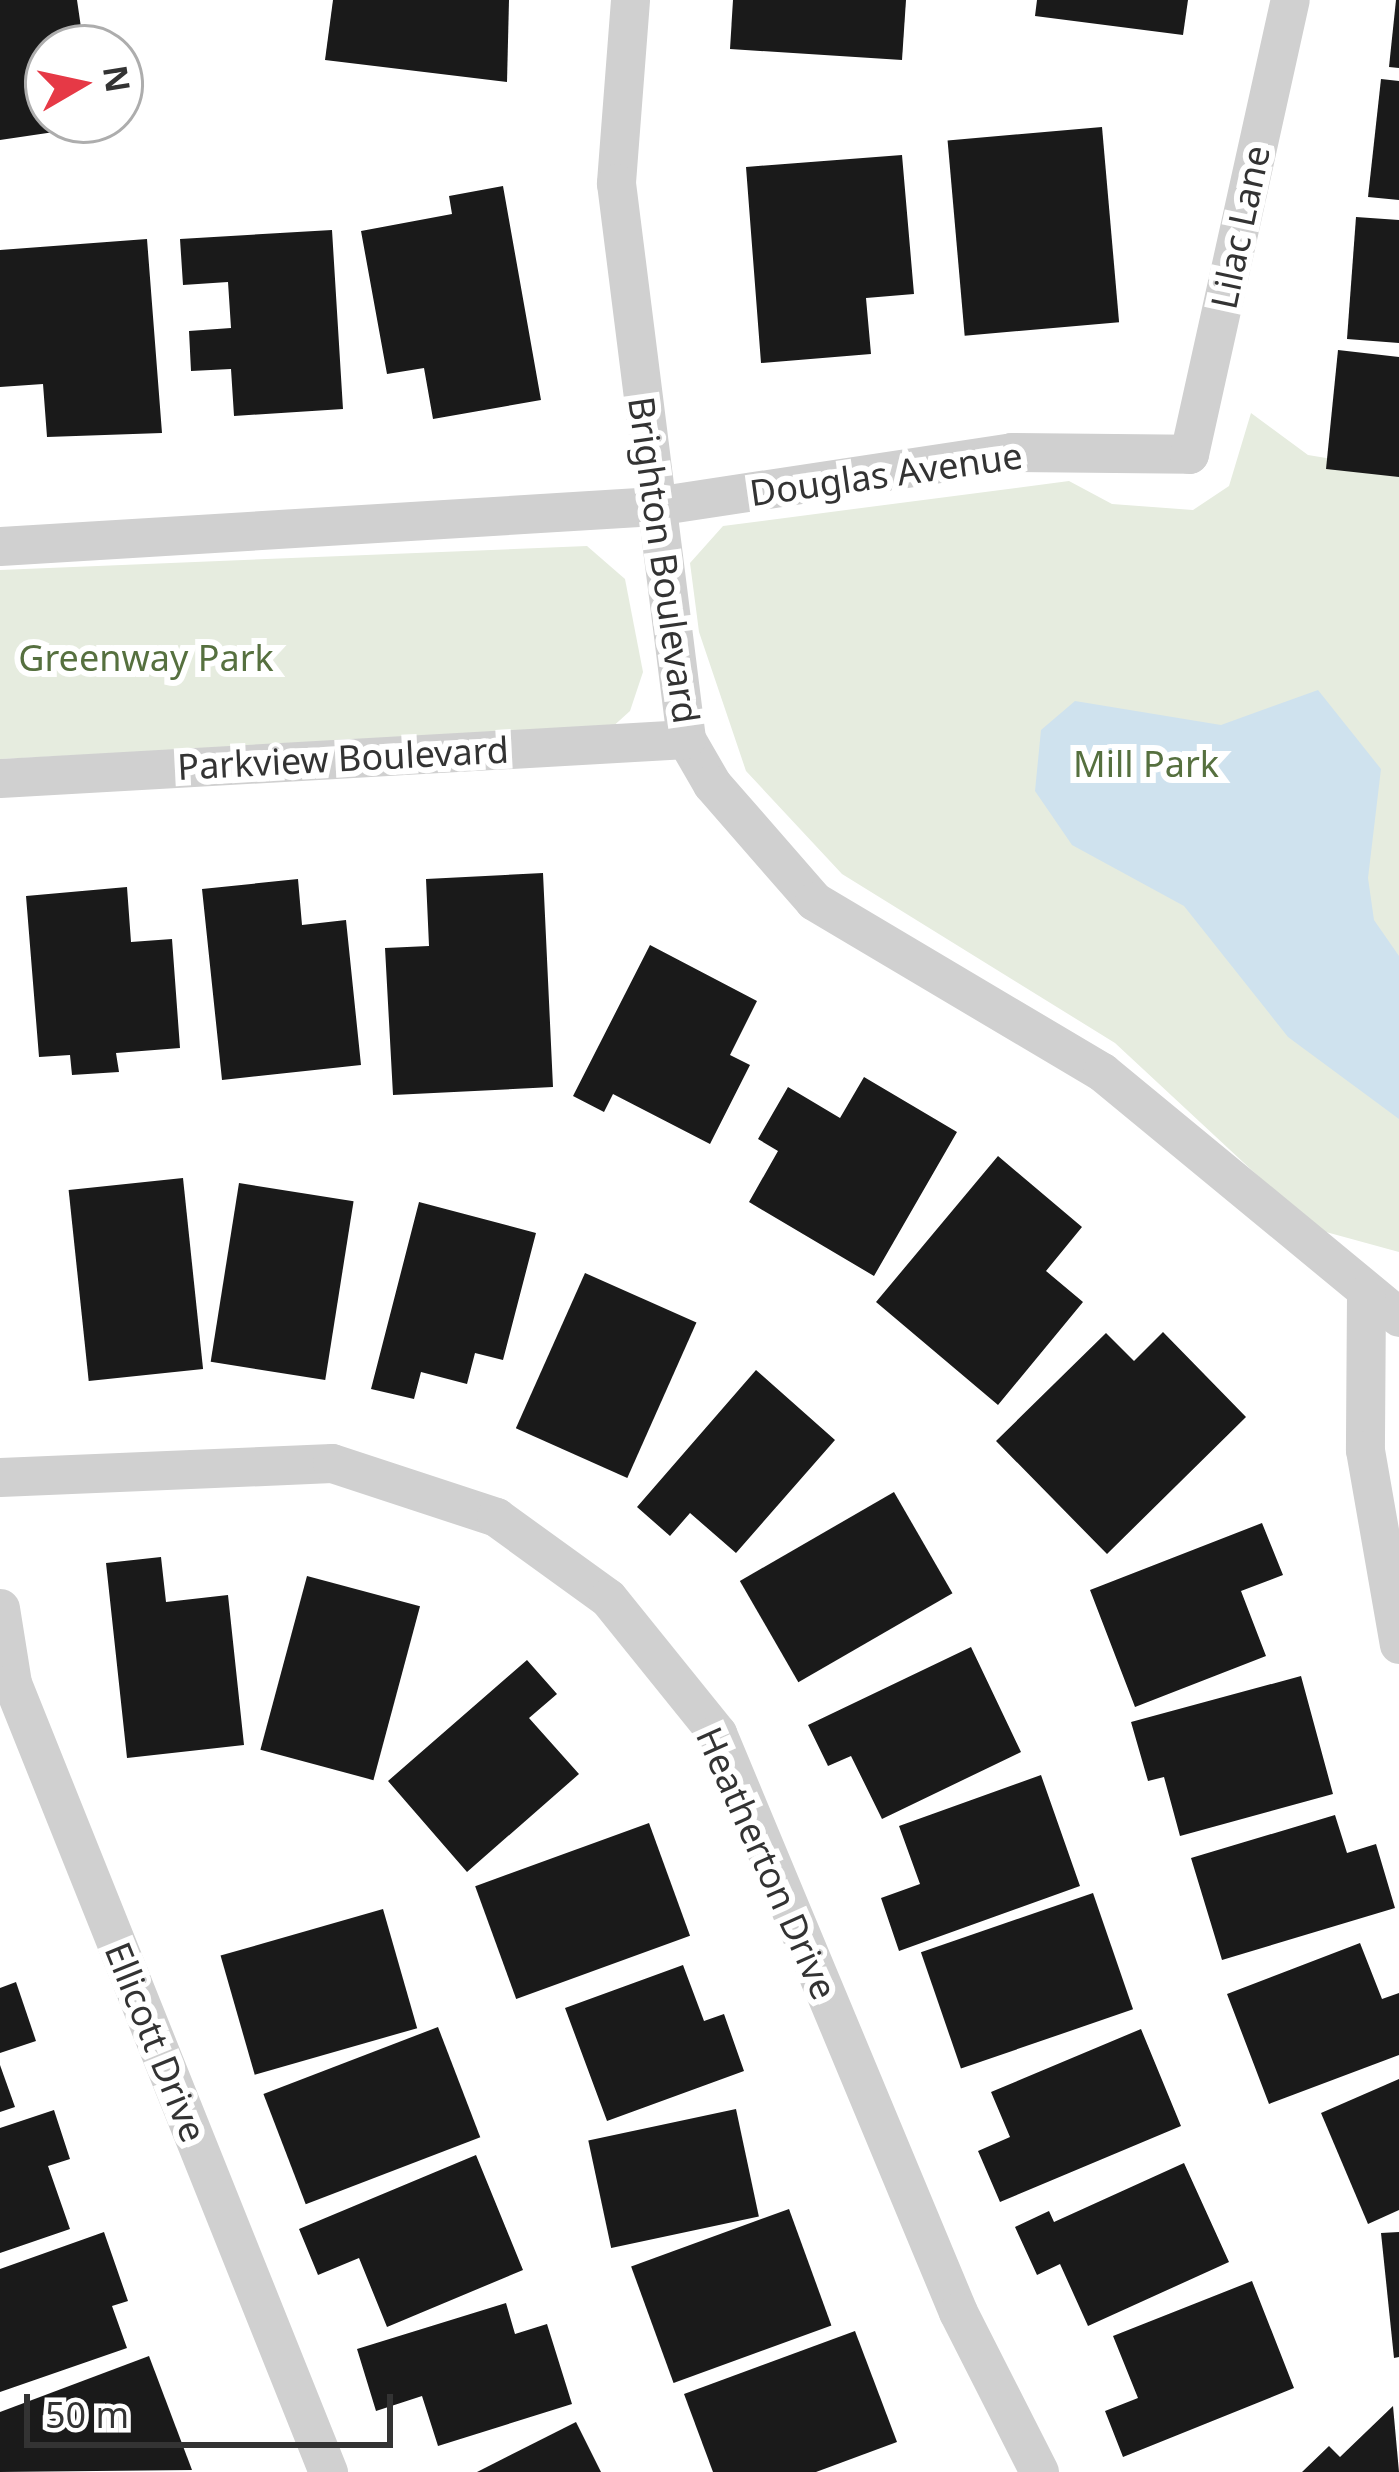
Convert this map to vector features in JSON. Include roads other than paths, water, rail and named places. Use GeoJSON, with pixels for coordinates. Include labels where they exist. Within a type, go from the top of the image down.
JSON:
{"type":"FeatureCollection","features":[{"type":"Feature","properties":{"kind":"street","name":"Brighton Boulevard"},"geometry":{"type":"LineString","coordinates":[[630,0],[616,182],[686,739],[814,902],[1102,1072],[1382,1293],[1399,1317]]}},
{"type":"Feature","properties":{"kind":"street","name":"Lilac Lane"},"geometry":{"type":"LineString","coordinates":[[1189,454],[1291,0]]}},
{"type":"Feature","properties":{"kind":"street","name":"Douglas Avenue"},"geometry":{"type":"LineString","coordinates":[[655,506],[1011,452],[1189,454]]}},
{"type":"Feature","properties":{"kind":"street"},"geometry":{"type":"LineString","coordinates":[[0,546],[655,506]]}},
{"type":"Feature","properties":{"kind":"street","name":"Parkview Boulevard"},"geometry":{"type":"LineString","coordinates":[[0,778],[686,739]]}},
{"type":"Feature","properties":{"kind":"street"},"geometry":{"type":"LineString","coordinates":[[1382,1293],[1364,1450],[1399,1644]]}},
{"type":"Feature","properties":{"kind":"street","name":"Heatherton Drive"},"geometry":{"type":"LineString","coordinates":[[0,1477],[332,1463],[496,1517],[608,1598],[716,1733],[958,2312],[1039,2472]]}},
{"type":"Feature","properties":{"kind":"street","name":"Ellicott Drive"},"geometry":{"type":"LineString","coordinates":[[0,1608],[13,1683],[328,2472]]}},
{"type":"Feature","properties":{"kind":"water"},"geometry":{"type":"Polygon","coordinates":[[[1318,690],[1381,769],[1368,878],[1374,920],[1399,956],[1399,1119],[1288,1037],[1184,906],[1072,845],[1035,791],[1041,730],[1075,701],[1221,725],[1318,690]]]}},
{"type":"Feature","properties":{"kind":"park label","name":"Greenway Park"},"geometry":{"type":"Point","coordinates":[146,658]}},
{"type":"Feature","properties":{"kind":"park label","name":"Mill Park"},"geometry":{"type":"Point","coordinates":[1146,764]}}]}
